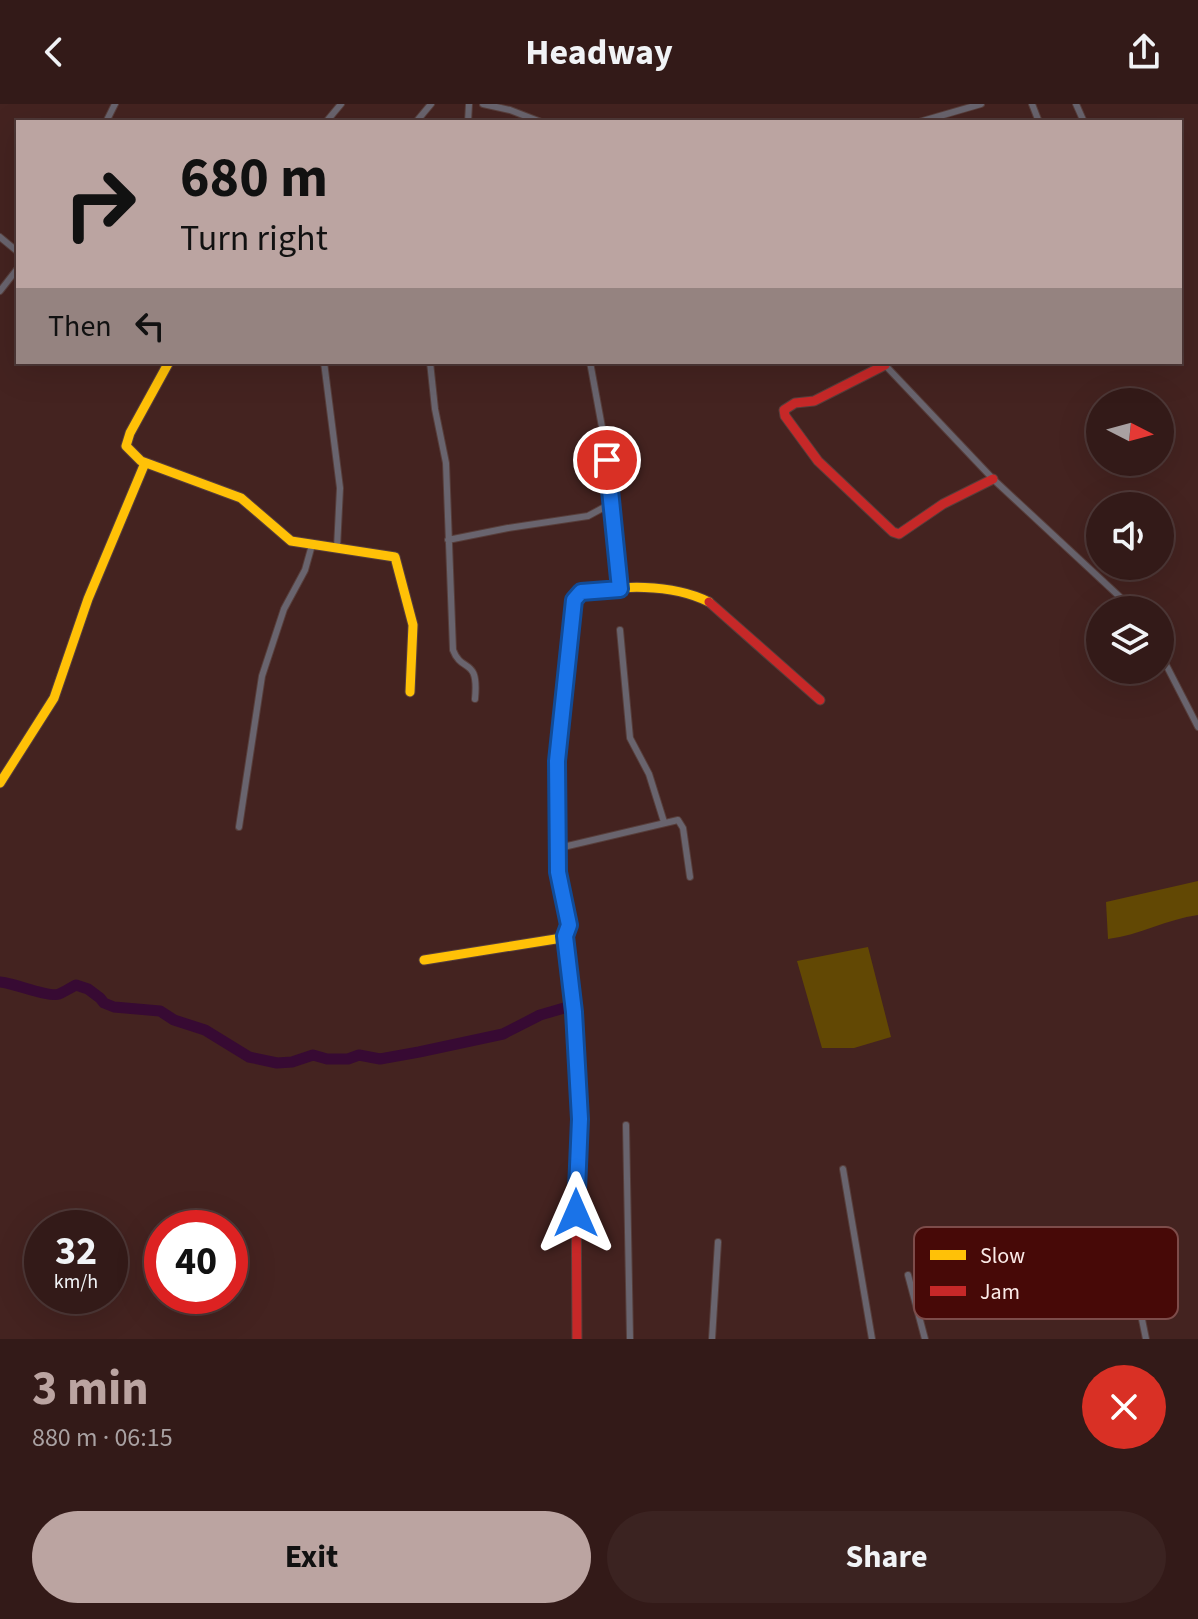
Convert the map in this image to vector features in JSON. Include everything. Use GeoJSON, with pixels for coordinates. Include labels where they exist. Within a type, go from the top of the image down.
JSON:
{"type":"FeatureCollection","features":[{"type":"Feature","properties":{"kind":"street"},"geometry":{"type":"LineString","coordinates":[[328,120],[341,104]]}},
{"type":"Feature","properties":{"kind":"street"},"geometry":{"type":"LineString","coordinates":[[418,120],[431,104]]}},
{"type":"Feature","properties":{"kind":"street"},"geometry":{"type":"LineString","coordinates":[[483,104],[536,120]]}},
{"type":"Feature","properties":{"kind":"street"},"geometry":{"type":"LineString","coordinates":[[926,120],[981,104]]}},
{"type":"Feature","properties":{"kind":"street"},"geometry":{"type":"LineString","coordinates":[[0,237],[16,250]]}},
{"type":"Feature","properties":{"kind":"street"},"geometry":{"type":"LineString","coordinates":[[0,291],[16,271]]}},
{"type":"Feature","properties":{"kind":"street"},"geometry":{"type":"LineString","coordinates":[[168,364],[126,443],[128,449],[145,463],[241,498],[291,541],[396,559],[413,625],[410,692]]}},
{"type":"Feature","properties":{"kind":"street"},"geometry":{"type":"LineString","coordinates":[[324,364],[340,488],[337,548]]}},
{"type":"Feature","properties":{"kind":"street"},"geometry":{"type":"LineString","coordinates":[[430,364],[446,463],[453,654],[468,665],[475,675],[475,699]]}},
{"type":"Feature","properties":{"kind":"street"},"geometry":{"type":"LineString","coordinates":[[590,364],[604,438],[620,589]]}},
{"type":"Feature","properties":{"kind":"street"},"geometry":{"type":"LineString","coordinates":[[881,364],[814,401],[795,403],[784,410],[785,416],[818,461],[893,532],[899,534],[943,504],[993,479]]}},
{"type":"Feature","properties":{"kind":"street"},"geometry":{"type":"LineString","coordinates":[[884,364],[993,479],[1119,596]]}},
{"type":"Feature","properties":{"kind":"street"},"geometry":{"type":"LineString","coordinates":[[0,783],[54,698],[88,599],[145,463]]}},
{"type":"Feature","properties":{"kind":"street"},"geometry":{"type":"LineString","coordinates":[[448,540],[588,516],[612,503]]}},
{"type":"Feature","properties":{"kind":"street"},"geometry":{"type":"LineString","coordinates":[[239,827],[262,676],[284,609],[305,570],[312,545]]}},
{"type":"Feature","properties":{"kind":"street"},"geometry":{"type":"LineString","coordinates":[[577,1339],[576,1174],[580,1119],[574,1012],[565,936],[569,925],[559,884],[557,761],[574,600],[581,592],[620,589],[678,592],[705,598],[820,700]]}},
{"type":"Feature","properties":{"kind":"street"},"geometry":{"type":"LineString","coordinates":[[620,630],[630,738],[649,774],[664,822]]}},
{"type":"Feature","properties":{"kind":"street"},"geometry":{"type":"LineString","coordinates":[[1174,678],[1198,727]]}},
{"type":"Feature","properties":{"kind":"street"},"geometry":{"type":"LineString","coordinates":[[559,848],[678,820],[682,823],[690,877]]}},
{"type":"Feature","properties":{"kind":"street"},"geometry":{"type":"LineString","coordinates":[[424,960],[565,936]]}},
{"type":"Feature","properties":{"kind":"street"},"geometry":{"type":"LineString","coordinates":[[626,1125],[630,1196],[630,1339]]}},
{"type":"Feature","properties":{"kind":"street"},"geometry":{"type":"LineString","coordinates":[[843,1169],[872,1339]]}},
{"type":"Feature","properties":{"kind":"street"},"geometry":{"type":"LineString","coordinates":[[712,1339],[718,1242]]}},
{"type":"Feature","properties":{"kind":"street"},"geometry":{"type":"LineString","coordinates":[[908,1275],[914,1298]]}},
{"type":"Feature","properties":{"kind":"street"},"geometry":{"type":"LineString","coordinates":[[920,1319],[925,1339]]}},
{"type":"Feature","properties":{"kind":"street"},"geometry":{"type":"LineString","coordinates":[[1142,1319],[1146,1339]]}},
{"type":"Feature","properties":{"kind":"shaded area"},"geometry":{"type":"Polygon","coordinates":[[[1198,881],[1198,915],[1108,939],[1106,902],[1198,881]]]}},
{"type":"Feature","properties":{"kind":"shaded area"},"geometry":{"type":"Polygon","coordinates":[[[868,947],[891,1037],[854,1048],[822,1048],[797,961],[868,947]]]}},
{"type":"Feature","properties":{"kind":"waterway"},"geometry":{"type":"LineString","coordinates":[[0,982],[54,995],[76,985],[88,989],[104,1003],[114,1007],[160,1011],[174,1020],[205,1030],[249,1057],[277,1063],[313,1055],[327,1059],[348,1059],[359,1055],[380,1059],[419,1052],[503,1034],[540,1015],[571,1006]]}},
{"type":"Feature","properties":{"kind":"traffic: slow"},"geometry":{"type":"LineString","coordinates":[[168,364],[126,446],[141,461],[241,498],[291,541],[395,557],[413,625],[410,692]]}},
{"type":"Feature","properties":{"kind":"traffic: slow"},"geometry":{"type":"LineString","coordinates":[[0,783],[54,698],[88,599],[145,463]]}},
{"type":"Feature","properties":{"kind":"traffic: slow"},"geometry":{"type":"LineString","coordinates":[[424,960],[562,938],[567,933],[569,925],[558,872],[557,761],[573,607],[578,594],[610,589],[662,589],[709,602]]}},
{"type":"Feature","properties":{"kind":"traffic: jam"},"geometry":{"type":"LineString","coordinates":[[885,365],[814,401],[795,403],[784,410],[785,416],[818,461],[893,532],[899,534],[943,504],[993,479]]}},
{"type":"Feature","properties":{"kind":"traffic: jam"},"geometry":{"type":"LineString","coordinates":[[709,602],[820,700]]}},
{"type":"Feature","properties":{"kind":"traffic: jam"},"geometry":{"type":"LineString","coordinates":[[565,936],[574,1012],[580,1119],[576,1174],[577,1339]]}},
{"type":"Feature","properties":{"kind":"route"},"geometry":{"type":"LineString","coordinates":[[576,1213],[580,1119],[574,1012],[565,936],[569,925],[558,872],[557,761],[575,596],[581,592],[620,589],[607,460]]}}]}
